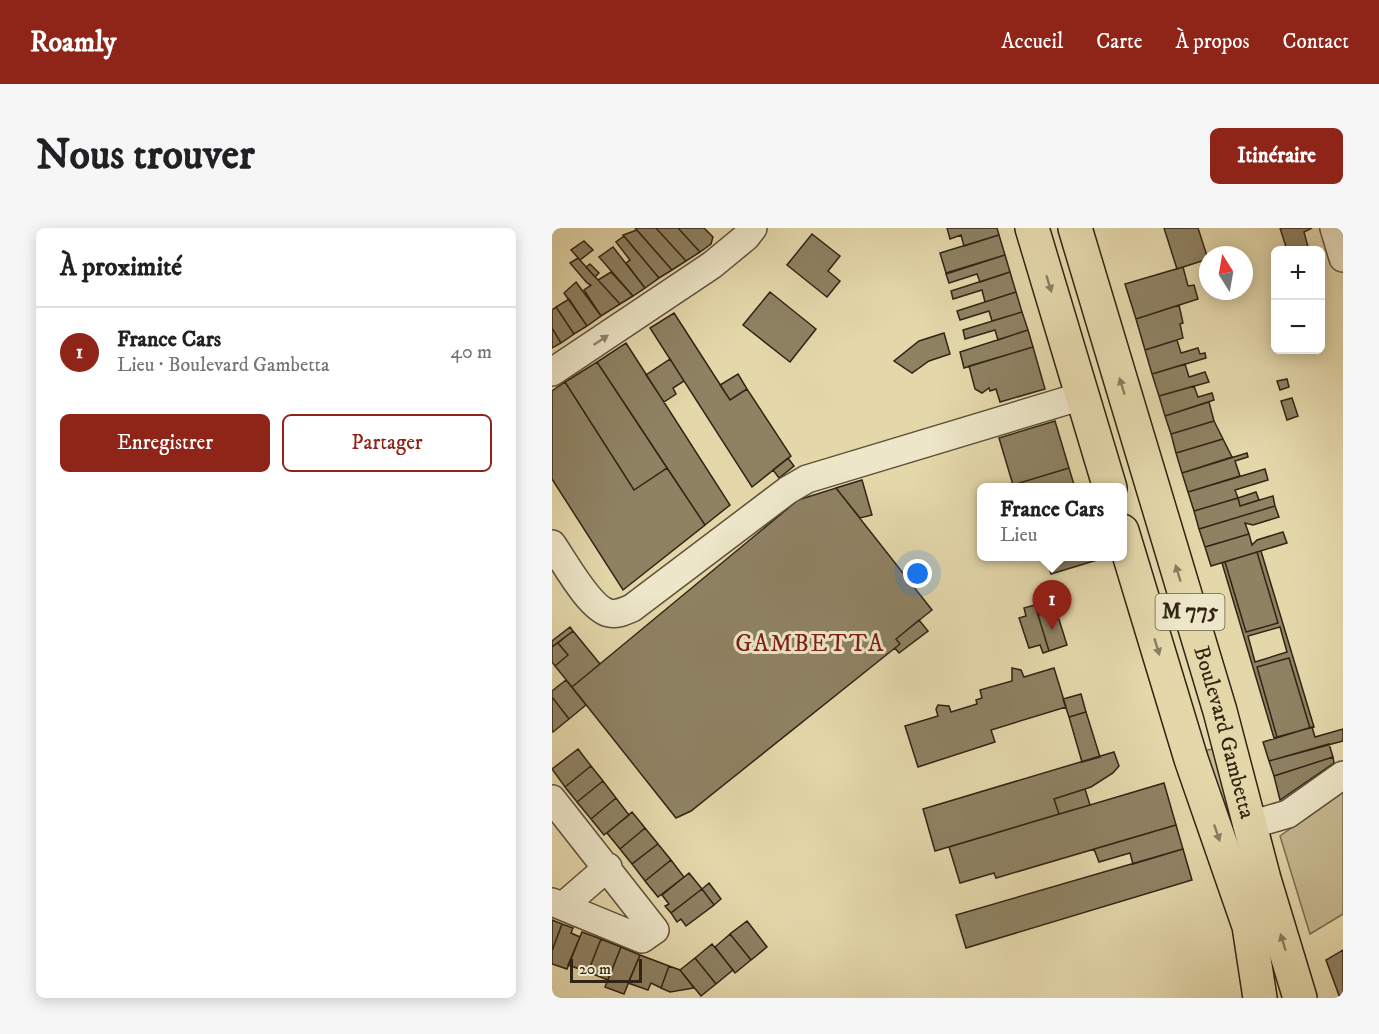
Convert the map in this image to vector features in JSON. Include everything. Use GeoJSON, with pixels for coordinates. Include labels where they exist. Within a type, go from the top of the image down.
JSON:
{"type":"FeatureCollection","features":[{"type":"Feature","properties":{"kind":"main road"},"geometry":{"type":"LineString","coordinates":[[1032,228],[1108,483]]}},
{"type":"Feature","properties":{"kind":"main road","name":"Boulevard Gambetta"},"geometry":{"type":"LineString","coordinates":[[1075,228],[1223,722],[1300,998]]}},
{"type":"Feature","properties":{"kind":"main road","name":"Boulevard Gambetta"},"geometry":{"type":"LineString","coordinates":[[1127,548],[1191,759],[1249,926],[1260,998]]}},
{"type":"Feature","properties":{"kind":"street"},"geometry":{"type":"LineString","coordinates":[[1334,228],[1343,258]]}},
{"type":"Feature","properties":{"kind":"street"},"geometry":{"type":"LineString","coordinates":[[552,372],[677,290],[745,231]]}},
{"type":"Feature","properties":{"kind":"street"},"geometry":{"type":"LineString","coordinates":[[552,544],[600,608],[608,612],[624,612],[632,609],[788,490],[807,479],[1082,396]]}},
{"type":"Feature","properties":{"kind":"street"},"geometry":{"type":"LineString","coordinates":[[1250,825],[1288,814],[1343,776]]}},
{"type":"Feature","properties":{"kind":"street"},"geometry":{"type":"LineString","coordinates":[[552,799],[608,867],[655,930],[642,939],[557,904]]}},
{"type":"Feature","properties":{"kind":"street"},"geometry":{"type":"LineString","coordinates":[[557,904],[608,867]]}},
{"type":"Feature","properties":{"kind":"shaded area"},"geometry":{"type":"Polygon","coordinates":[[[1219,747],[1239,827],[1237,856],[1201,752],[1219,747]]]}},
{"type":"Feature","properties":{"kind":"shaded area"},"geometry":{"type":"Polygon","coordinates":[[[1343,791],[1343,914],[1310,934],[1280,836],[1343,791]]]}},
{"type":"Feature","properties":{"kind":"building"},"geometry":{"type":"Polygon","coordinates":[[[635,228],[656,228],[686,261],[672,270],[635,228]]]}},
{"type":"Feature","properties":{"kind":"building"},"geometry":{"type":"Polygon","coordinates":[[[656,228],[678,228],[700,252],[686,261],[656,228]]]}},
{"type":"Feature","properties":{"kind":"building"},"geometry":{"type":"Polygon","coordinates":[[[678,228],[704,228],[713,237],[711,244],[700,252],[678,228]]]}},
{"type":"Feature","properties":{"kind":"building"},"geometry":{"type":"Polygon","coordinates":[[[947,228],[997,228],[999,235],[964,246],[961,235],[950,239],[947,228]]]}},
{"type":"Feature","properties":{"kind":"building"},"geometry":{"type":"Polygon","coordinates":[[[1164,228],[1198,228],[1204,246],[1199,246],[1199,262],[1177,269],[1164,228]]]}},
{"type":"Feature","properties":{"kind":"building"},"geometry":{"type":"Polygon","coordinates":[[[1280,228],[1312,228],[1304,232],[1308,246],[1286,246],[1280,228]]]}},
{"type":"Feature","properties":{"kind":"building"},"geometry":{"type":"Polygon","coordinates":[[[637,230],[672,270],[659,278],[623,235],[637,230]]]}},
{"type":"Feature","properties":{"kind":"building"},"geometry":{"type":"Polygon","coordinates":[[[812,234],[840,256],[828,271],[840,281],[827,297],[787,265],[812,234]]]}},
{"type":"Feature","properties":{"kind":"building"},"geometry":{"type":"Polygon","coordinates":[[[999,235],[1005,255],[946,273],[940,253],[999,235]]]}},
{"type":"Feature","properties":{"kind":"building"},"geometry":{"type":"Polygon","coordinates":[[[624,236],[659,278],[645,288],[626,263],[630,260],[616,242],[624,236]]]}},
{"type":"Feature","properties":{"kind":"building"},"geometry":{"type":"Polygon","coordinates":[[[584,241],[593,250],[580,260],[571,250],[584,241]]]}},
{"type":"Feature","properties":{"kind":"building"},"geometry":{"type":"Polygon","coordinates":[[[613,247],[645,288],[633,296],[599,257],[613,247]]]}},
{"type":"Feature","properties":{"kind":"building"},"geometry":{"type":"Polygon","coordinates":[[[1005,255],[1010,272],[980,282],[977,274],[949,283],[946,274],[1005,255]]]}},
{"type":"Feature","properties":{"kind":"building"},"geometry":{"type":"Polygon","coordinates":[[[578,258],[620,304],[601,316],[584,290],[591,285],[570,263],[578,258]]]}},
{"type":"Feature","properties":{"kind":"building"},"geometry":{"type":"Polygon","coordinates":[[[590,264],[599,273],[595,277],[586,267],[590,264]]]}},
{"type":"Feature","properties":{"kind":"building"},"geometry":{"type":"Polygon","coordinates":[[[1183,267],[1188,286],[1194,285],[1198,299],[1136,319],[1125,284],[1183,267]]]}},
{"type":"Feature","properties":{"kind":"building"},"geometry":{"type":"Polygon","coordinates":[[[611,272],[633,296],[620,304],[598,280],[611,272]]]}},
{"type":"Feature","properties":{"kind":"building"},"geometry":{"type":"Polygon","coordinates":[[[1010,272],[1016,292],[985,302],[982,290],[953,299],[951,291],[1010,272]]]}},
{"type":"Feature","properties":{"kind":"building"},"geometry":{"type":"Polygon","coordinates":[[[576,282],[601,316],[587,326],[564,293],[576,282]]]}},
{"type":"Feature","properties":{"kind":"building"},"geometry":{"type":"Polygon","coordinates":[[[770,292],[816,329],[790,362],[743,325],[770,292]]]}},
{"type":"Feature","properties":{"kind":"building"},"geometry":{"type":"Polygon","coordinates":[[[1016,292],[1022,312],[992,321],[989,311],[960,320],[957,311],[1016,292]]]}},
{"type":"Feature","properties":{"kind":"building"},"geometry":{"type":"Polygon","coordinates":[[[569,299],[587,326],[574,334],[556,307],[569,299]]]}},
{"type":"Feature","properties":{"kind":"building"},"geometry":{"type":"Polygon","coordinates":[[[1179,305],[1183,323],[1180,324],[1183,338],[1145,350],[1136,319],[1179,305]]]}},
{"type":"Feature","properties":{"kind":"building"},"geometry":{"type":"Polygon","coordinates":[[[556,307],[574,334],[561,343],[552,328],[552,310],[556,307]]]}},
{"type":"Feature","properties":{"kind":"building"},"geometry":{"type":"Polygon","coordinates":[[[1022,312],[1028,330],[998,340],[995,330],[965,339],[963,330],[1022,312]]]}},
{"type":"Feature","properties":{"kind":"building"},"geometry":{"type":"Polygon","coordinates":[[[674,313],[730,400],[747,389],[791,456],[752,487],[650,328],[674,313]]]}},
{"type":"Feature","properties":{"kind":"building"},"geometry":{"type":"Polygon","coordinates":[[[552,328],[561,343],[552,348],[552,328]]]}},
{"type":"Feature","properties":{"kind":"building"},"geometry":{"type":"Polygon","coordinates":[[[1028,330],[1033,347],[964,368],[960,352],[1028,330]]]}},
{"type":"Feature","properties":{"kind":"building"},"geometry":{"type":"Polygon","coordinates":[[[944,333],[950,354],[929,361],[912,373],[894,361],[919,341],[944,333]]]}},
{"type":"Feature","properties":{"kind":"building"},"geometry":{"type":"Polygon","coordinates":[[[1177,340],[1181,353],[1198,348],[1200,354],[1205,353],[1206,358],[1152,374],[1145,350],[1177,340]]]}},
{"type":"Feature","properties":{"kind":"building"},"geometry":{"type":"Polygon","coordinates":[[[626,343],[730,505],[705,525],[597,362],[626,343]]]}},
{"type":"Feature","properties":{"kind":"building"},"geometry":{"type":"Polygon","coordinates":[[[1033,347],[1045,389],[1000,402],[996,389],[990,391],[989,388],[982,393],[975,389],[969,366],[1033,347]]]}},
{"type":"Feature","properties":{"kind":"building"},"geometry":{"type":"Polygon","coordinates":[[[670,359],[684,381],[673,388],[676,394],[664,402],[646,375],[670,359]]]}},
{"type":"Feature","properties":{"kind":"building"},"geometry":{"type":"Polygon","coordinates":[[[597,362],[667,468],[634,490],[565,382],[597,362]]]}},
{"type":"Feature","properties":{"kind":"building"},"geometry":{"type":"Polygon","coordinates":[[[1185,364],[1189,377],[1205,372],[1209,382],[1159,396],[1152,374],[1185,364]]]}},
{"type":"Feature","properties":{"kind":"building"},"geometry":{"type":"Polygon","coordinates":[[[738,374],[747,389],[730,400],[720,385],[738,374]]]}},
{"type":"Feature","properties":{"kind":"building"},"geometry":{"type":"Polygon","coordinates":[[[1287,379],[1289,387],[1280,390],[1277,381],[1287,379]]]}},
{"type":"Feature","properties":{"kind":"building"},"geometry":{"type":"Polygon","coordinates":[[[565,382],[634,490],[667,468],[705,525],[623,590],[552,479],[552,391],[565,382]]]}},
{"type":"Feature","properties":{"kind":"building"},"geometry":{"type":"Polygon","coordinates":[[[1194,386],[1198,397],[1212,393],[1214,400],[1165,416],[1159,396],[1194,386]]]}},
{"type":"Feature","properties":{"kind":"building"},"geometry":{"type":"Polygon","coordinates":[[[1292,398],[1298,416],[1287,420],[1281,401],[1292,398]]]}},
{"type":"Feature","properties":{"kind":"building"},"geometry":{"type":"Polygon","coordinates":[[[1209,402],[1214,421],[1171,434],[1165,416],[1209,402]]]}},
{"type":"Feature","properties":{"kind":"building"},"geometry":{"type":"Polygon","coordinates":[[[1055,421],[1069,468],[1020,483],[1012,483],[999,438],[1055,421]]]}},
{"type":"Feature","properties":{"kind":"building"},"geometry":{"type":"Polygon","coordinates":[[[1214,421],[1223,439],[1176,453],[1171,434],[1214,421]]]}},
{"type":"Feature","properties":{"kind":"building"},"geometry":{"type":"Polygon","coordinates":[[[1223,439],[1232,457],[1182,473],[1176,453],[1223,439]]]}},
{"type":"Feature","properties":{"kind":"building"},"geometry":{"type":"Polygon","coordinates":[[[1247,453],[1248,457],[1235,461],[1240,476],[1188,492],[1182,473],[1247,453]]]}},
{"type":"Feature","properties":{"kind":"building"},"geometry":{"type":"Polygon","coordinates":[[[788,458],[794,466],[779,478],[773,470],[788,458]]]}},
{"type":"Feature","properties":{"kind":"building"},"geometry":{"type":"Polygon","coordinates":[[[1069,468],[1074,483],[1020,483],[1069,468]]]}},
{"type":"Feature","properties":{"kind":"building"},"geometry":{"type":"Polygon","coordinates":[[[1265,469],[1268,480],[1235,490],[1238,498],[1194,511],[1188,492],[1265,469]]]}},
{"type":"Feature","properties":{"kind":"building"},"geometry":{"type":"Polygon","coordinates":[[[862,480],[872,515],[860,518],[836,488],[862,480]]]}},
{"type":"Feature","properties":{"kind":"building"},"geometry":{"type":"Polygon","coordinates":[[[836,488],[932,610],[896,639],[900,644],[691,811],[676,818],[572,687],[798,500],[836,488]]]}},
{"type":"Feature","properties":{"kind":"building"},"geometry":{"type":"Polygon","coordinates":[[[1256,492],[1259,500],[1240,506],[1238,498],[1256,492]]]}},
{"type":"Feature","properties":{"kind":"building"},"geometry":{"type":"Polygon","coordinates":[[[1273,496],[1275,506],[1199,529],[1194,511],[1238,498],[1240,506],[1273,496]]]}},
{"type":"Feature","properties":{"kind":"building"},"geometry":{"type":"Polygon","coordinates":[[[1275,506],[1279,517],[1253,525],[1245,523],[1249,534],[1205,547],[1199,529],[1275,506]]]}},
{"type":"Feature","properties":{"kind":"building"},"geometry":{"type":"Polygon","coordinates":[[[1283,532],[1287,543],[1211,566],[1205,547],[1249,534],[1252,545],[1257,540],[1283,532]]]}},
{"type":"Feature","properties":{"kind":"building"},"geometry":{"type":"Polygon","coordinates":[[[1261,551],[1314,727],[1310,728],[1289,658],[1257,667],[1277,737],[1274,738],[1222,563],[1225,562],[1246,632],[1278,623],[1257,552],[1261,551]],[[1280,627],[1248,636],[1255,662],[1287,652],[1280,627]]]}},
{"type":"Feature","properties":{"kind":"building"},"geometry":{"type":"Polygon","coordinates":[[[1257,552],[1278,623],[1246,632],[1225,562],[1257,552]]]}},
{"type":"Feature","properties":{"kind":"building"},"geometry":{"type":"Polygon","coordinates":[[[1047,561],[1094,561],[1051,574],[1047,561]]]}},
{"type":"Feature","properties":{"kind":"building"},"geometry":{"type":"Polygon","coordinates":[[[1035,605],[1049,651],[1043,653],[1040,645],[1029,648],[1019,618],[1026,616],[1024,608],[1035,605]]]}},
{"type":"Feature","properties":{"kind":"building"},"geometry":{"type":"Polygon","coordinates":[[[1056,610],[1067,645],[1049,651],[1038,615],[1056,610]]]}},
{"type":"Feature","properties":{"kind":"building"},"geometry":{"type":"Polygon","coordinates":[[[919,620],[928,631],[899,653],[895,648],[900,644],[896,639],[919,620]]]}},
{"type":"Feature","properties":{"kind":"building"},"geometry":{"type":"Polygon","coordinates":[[[570,627],[573,631],[552,647],[552,641],[570,627]]]}},
{"type":"Feature","properties":{"kind":"building"},"geometry":{"type":"Polygon","coordinates":[[[573,631],[600,664],[572,687],[555,666],[568,655],[558,643],[573,631]]]}},
{"type":"Feature","properties":{"kind":"building"},"geometry":{"type":"Polygon","coordinates":[[[558,643],[568,655],[555,666],[552,662],[552,647],[558,643]]]}},
{"type":"Feature","properties":{"kind":"building"},"geometry":{"type":"Polygon","coordinates":[[[1289,658],[1310,728],[1277,737],[1257,667],[1289,658]]]}},
{"type":"Feature","properties":{"kind":"building"},"geometry":{"type":"Polygon","coordinates":[[[1012,668],[1021,670],[1024,677],[1054,668],[1066,707],[991,730],[995,742],[918,767],[905,726],[938,716],[936,709],[938,705],[949,706],[951,712],[977,704],[976,700],[982,698],[980,690],[1012,681],[1012,668]]]}},
{"type":"Feature","properties":{"kind":"building"},"geometry":{"type":"Polygon","coordinates":[[[566,680],[586,705],[569,719],[552,697],[552,691],[566,680]]]}},
{"type":"Feature","properties":{"kind":"building"},"geometry":{"type":"Polygon","coordinates":[[[1081,694],[1086,712],[1069,717],[1063,699],[1081,694]]]}},
{"type":"Feature","properties":{"kind":"building"},"geometry":{"type":"Polygon","coordinates":[[[552,697],[569,719],[553,732],[552,731],[552,697]]]}},
{"type":"Feature","properties":{"kind":"building"},"geometry":{"type":"Polygon","coordinates":[[[1086,712],[1100,757],[1082,762],[1069,717],[1086,712]]]}},
{"type":"Feature","properties":{"kind":"building"},"geometry":{"type":"Polygon","coordinates":[[[1312,727],[1315,737],[1343,729],[1343,741],[1269,761],[1263,742],[1312,727]]]}},
{"type":"Feature","properties":{"kind":"building"},"geometry":{"type":"Polygon","coordinates":[[[1329,744],[1333,757],[1274,776],[1269,761],[1329,744]]]}},
{"type":"Feature","properties":{"kind":"building"},"geometry":{"type":"Polygon","coordinates":[[[578,749],[591,766],[565,787],[552,769],[578,749]]]}},
{"type":"Feature","properties":{"kind":"building"},"geometry":{"type":"Polygon","coordinates":[[[1114,752],[1119,766],[1113,773],[1091,787],[1054,799],[1059,814],[935,851],[923,809],[1114,752]]]}},
{"type":"Feature","properties":{"kind":"building"},"geometry":{"type":"Polygon","coordinates":[[[1333,757],[1334,763],[1280,800],[1274,776],[1333,757]]]}},
{"type":"Feature","properties":{"kind":"building"},"geometry":{"type":"Polygon","coordinates":[[[591,766],[603,781],[577,802],[565,787],[591,766]]]}},
{"type":"Feature","properties":{"kind":"building"},"geometry":{"type":"Polygon","coordinates":[[[603,781],[616,798],[591,819],[577,802],[603,781]]]}},
{"type":"Feature","properties":{"kind":"building"},"geometry":{"type":"Polygon","coordinates":[[[1164,783],[1176,825],[996,878],[994,873],[960,883],[949,847],[1164,783]]]}},
{"type":"Feature","properties":{"kind":"building"},"geometry":{"type":"Polygon","coordinates":[[[1085,789],[1090,805],[1059,814],[1054,799],[1085,789]]]}},
{"type":"Feature","properties":{"kind":"building"},"geometry":{"type":"Polygon","coordinates":[[[616,798],[629,815],[604,835],[591,819],[616,798]]]}},
{"type":"Feature","properties":{"kind":"building"},"geometry":{"type":"Polygon","coordinates":[[[632,812],[645,828],[620,849],[607,833],[632,812]]]}},
{"type":"Feature","properties":{"kind":"building"},"geometry":{"type":"Polygon","coordinates":[[[1176,825],[1183,849],[1133,864],[1130,853],[1099,862],[1094,849],[1176,825]]]}},
{"type":"Feature","properties":{"kind":"building"},"geometry":{"type":"Polygon","coordinates":[[[645,828],[658,844],[632,864],[620,849],[645,828]]]}},
{"type":"Feature","properties":{"kind":"building"},"geometry":{"type":"Polygon","coordinates":[[[658,844],[671,860],[645,881],[632,864],[658,844]]]}},
{"type":"Feature","properties":{"kind":"building"},"geometry":{"type":"Polygon","coordinates":[[[1183,849],[1192,880],[966,948],[956,915],[1183,849]]]}},
{"type":"Feature","properties":{"kind":"building"},"geometry":{"type":"Polygon","coordinates":[[[671,860],[684,877],[658,897],[645,881],[671,860]]]}},
{"type":"Feature","properties":{"kind":"building"},"geometry":{"type":"Polygon","coordinates":[[[689,873],[702,889],[671,913],[665,906],[669,904],[662,895],[689,873]]]}},
{"type":"Feature","properties":{"kind":"building"},"geometry":{"type":"Polygon","coordinates":[[[709,883],[721,899],[714,905],[702,889],[709,883]]]}},
{"type":"Feature","properties":{"kind":"building"},"geometry":{"type":"Polygon","coordinates":[[[702,889],[714,905],[686,926],[681,919],[677,922],[671,913],[702,889]]]}},
{"type":"Feature","properties":{"kind":"building"},"geometry":{"type":"Polygon","coordinates":[[[552,920],[562,924],[552,951],[552,920]]]}},
{"type":"Feature","properties":{"kind":"building"},"geometry":{"type":"Polygon","coordinates":[[[747,921],[767,947],[751,960],[730,934],[747,921]]]}},
{"type":"Feature","properties":{"kind":"building"},"geometry":{"type":"Polygon","coordinates":[[[562,924],[573,928],[571,933],[580,937],[567,969],[552,964],[552,951],[562,924]]]}},
{"type":"Feature","properties":{"kind":"building"},"geometry":{"type":"Polygon","coordinates":[[[582,932],[601,939],[588,972],[568,965],[582,932]]]}},
{"type":"Feature","properties":{"kind":"building"},"geometry":{"type":"Polygon","coordinates":[[[730,934],[751,960],[735,973],[715,947],[730,934]]]}},
{"type":"Feature","properties":{"kind":"building"},"geometry":{"type":"Polygon","coordinates":[[[601,939],[621,947],[608,980],[588,972],[601,939]]]}},
{"type":"Feature","properties":{"kind":"building"},"geometry":{"type":"Polygon","coordinates":[[[712,944],[733,970],[716,984],[695,958],[712,944]]]}},
{"type":"Feature","properties":{"kind":"building"},"geometry":{"type":"Polygon","coordinates":[[[621,947],[640,955],[624,994],[605,987],[621,947]]]}},
{"type":"Feature","properties":{"kind":"building"},"geometry":{"type":"Polygon","coordinates":[[[1343,950],[1343,998],[1340,998],[1326,960],[1343,950]]]}},
{"type":"Feature","properties":{"kind":"building"},"geometry":{"type":"Polygon","coordinates":[[[640,955],[669,966],[661,988],[651,983],[648,990],[628,983],[640,955]]]}},
{"type":"Feature","properties":{"kind":"building"},"geometry":{"type":"Polygon","coordinates":[[[695,958],[716,984],[701,996],[680,970],[695,958]]]}},
{"type":"Feature","properties":{"kind":"building"},"geometry":{"type":"Polygon","coordinates":[[[669,966],[680,970],[694,988],[670,992],[661,988],[669,966]]]}},
{"type":"Feature","properties":{"kind":"place","name":"France Cars"},"geometry":{"type":"Point","coordinates":[1052,630]}},
{"type":"Feature","properties":{"kind":"district","name":"GAMBETTA"},"geometry":{"type":"Point","coordinates":[810,644]}}]}
